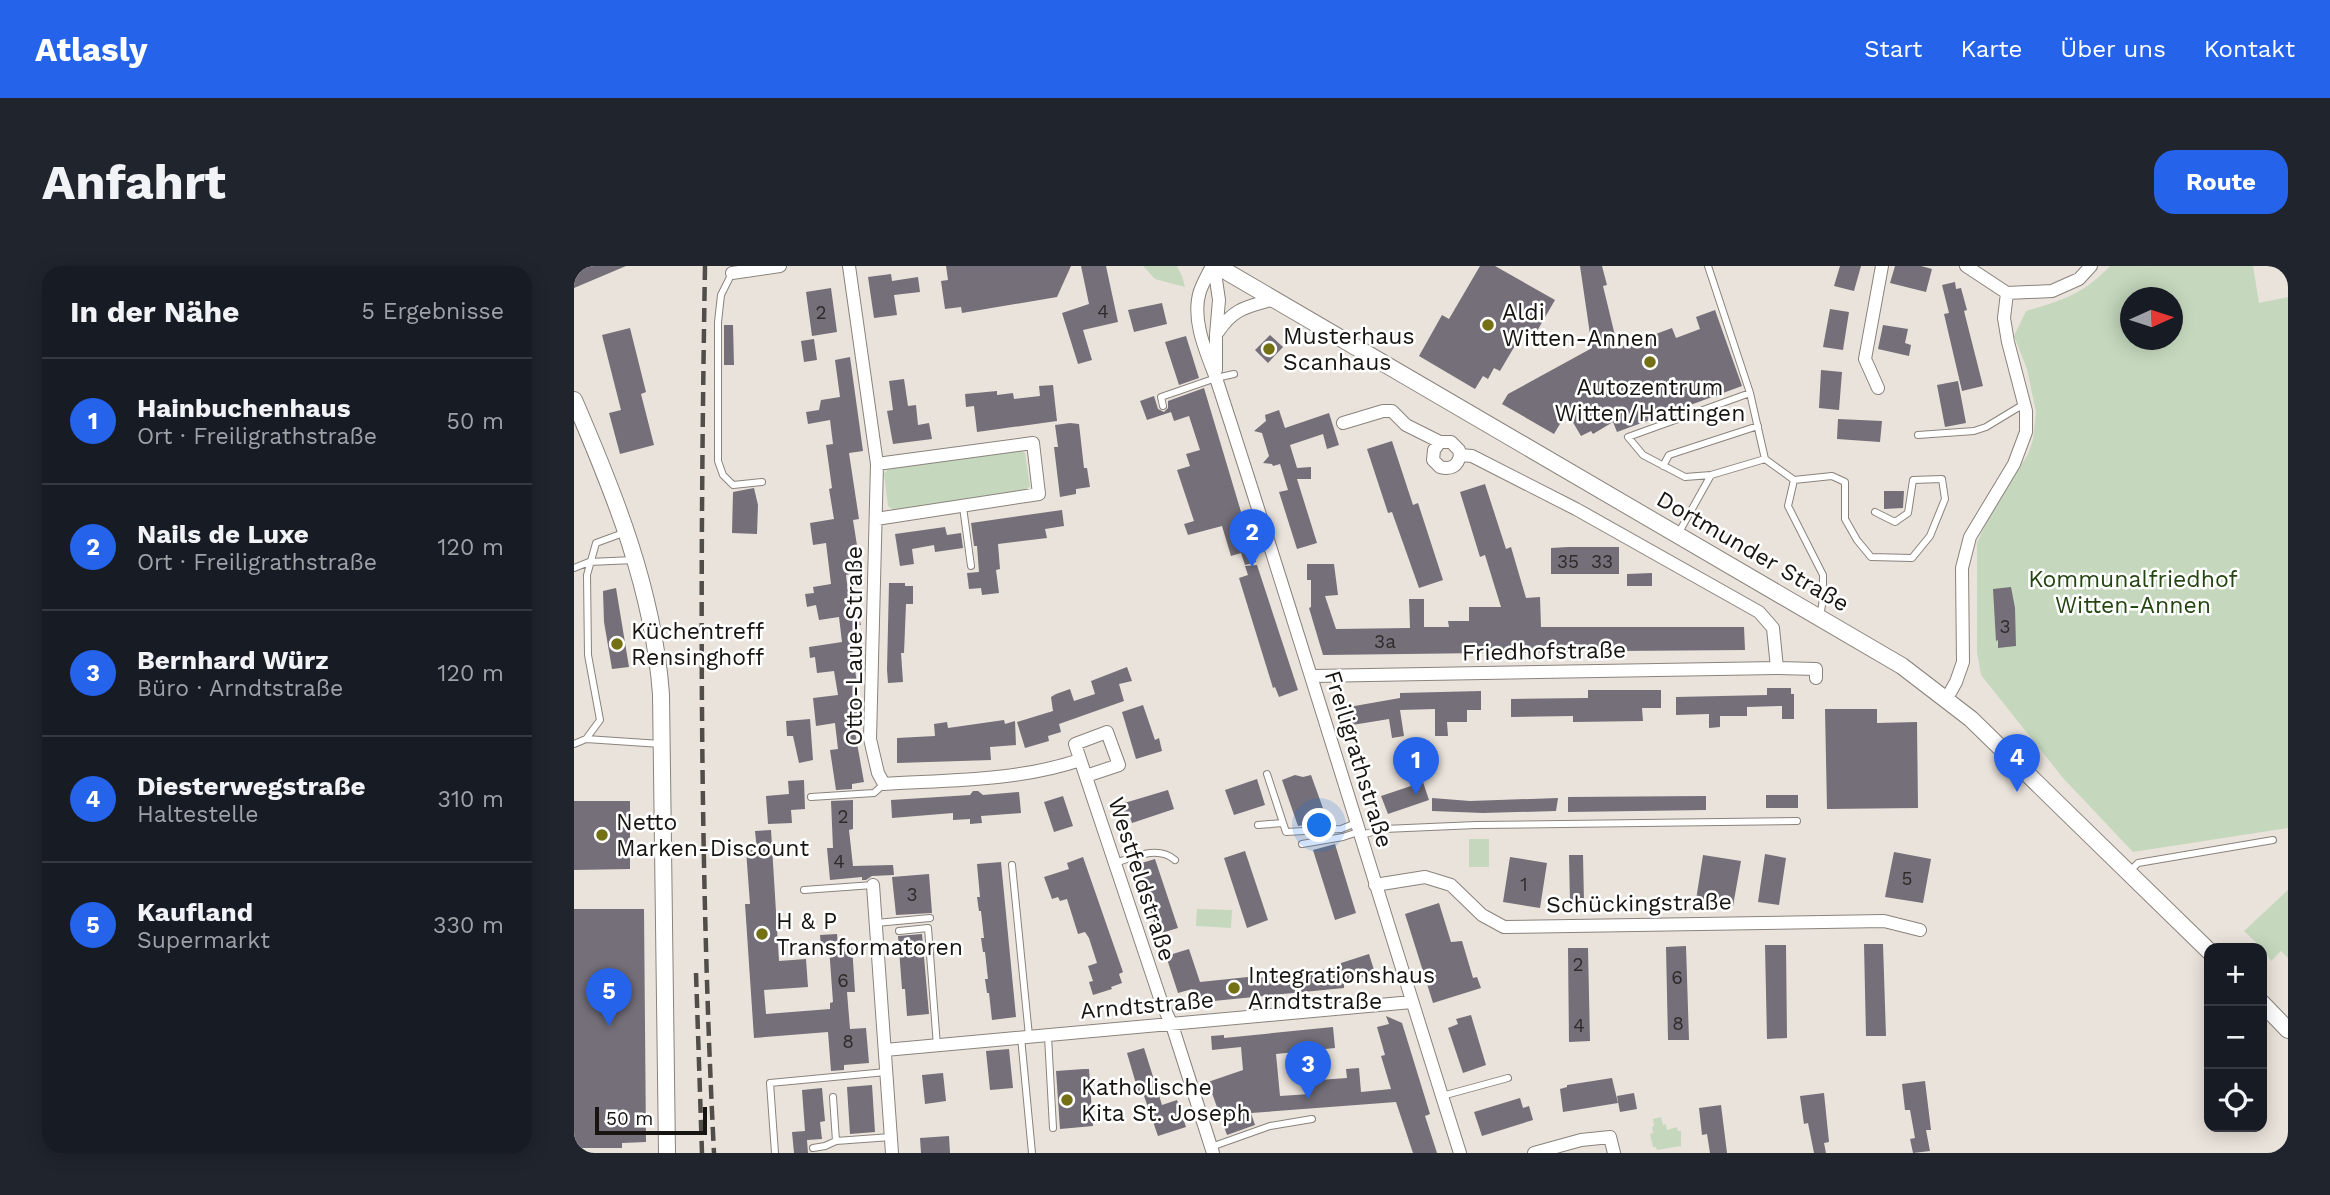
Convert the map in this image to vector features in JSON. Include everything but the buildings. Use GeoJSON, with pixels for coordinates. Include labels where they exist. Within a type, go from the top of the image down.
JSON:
{"type":"FeatureCollection","features":[{"type":"Feature","properties":{"kind":"main road","name":"Dortmunder Straße"},"geometry":{"type":"LineString","coordinates":[[1214,266],[1902,666],[1971,719],[2204,946]]}},
{"type":"Feature","properties":{"kind":"main road"},"geometry":{"type":"LineString","coordinates":[[574,400],[628,531],[652,620],[657,653],[661,694],[667,1153]]}},
{"type":"Feature","properties":{"kind":"main road"},"geometry":{"type":"LineString","coordinates":[[2265,1006],[2288,1030]]}},
{"type":"Feature","properties":{"kind":"street"},"geometry":{"type":"LineString","coordinates":[[732,274],[780,266]]}},
{"type":"Feature","properties":{"kind":"street","name":"Otto-Laue-Straße"},"geometry":{"type":"LineString","coordinates":[[849,266],[877,464],[870,740],[878,773],[884,784]]}},
{"type":"Feature","properties":{"kind":"street","name":"Freiligrathstraße"},"geometry":{"type":"LineString","coordinates":[[1214,266],[1219,299],[1216,378]]}},
{"type":"Feature","properties":{"kind":"street","name":"Freiligrathstraße"},"geometry":{"type":"LineString","coordinates":[[1214,266],[1199,294],[1202,344],[1216,378],[1312,676],[1460,1153]]}},
{"type":"Feature","properties":{"kind":"street"},"geometry":{"type":"LineString","coordinates":[[1878,388],[1866,359],[1881,266]]}},
{"type":"Feature","properties":{"kind":"street"},"geometry":{"type":"LineString","coordinates":[[1966,266],[2007,293],[2052,290],[2079,279],[2091,266]]}},
{"type":"Feature","properties":{"kind":"street"},"geometry":{"type":"LineString","coordinates":[[1947,698],[1963,662],[1962,568],[1967,547],[1970,537],[2014,464],[2026,432],[2024,404],[2004,318],[2007,293]]}},
{"type":"Feature","properties":{"kind":"street"},"geometry":{"type":"LineString","coordinates":[[1216,335],[1227,318],[1239,310],[1272,300]]}},
{"type":"Feature","properties":{"kind":"street"},"geometry":{"type":"LineString","coordinates":[[1343,423],[1383,411],[1392,411],[1406,425],[1440,442],[1451,442],[1460,455],[1456,465],[1451,468],[1436,464],[1433,455],[1440,442]]}},
{"type":"Feature","properties":{"kind":"street","name":"Otto-Laue-Straße"},"geometry":{"type":"LineString","coordinates":[[876,519],[1039,494],[1033,443],[877,464]]}},
{"type":"Feature","properties":{"kind":"street"},"geometry":{"type":"LineString","coordinates":[[1460,455],[1472,456],[1576,509],[1759,612],[1773,628],[1777,668]]}},
{"type":"Feature","properties":{"kind":"street","name":"Friedhofstraße"},"geometry":{"type":"LineString","coordinates":[[1312,676],[1777,668],[1816,669],[1816,678]]}},
{"type":"Feature","properties":{"kind":"street"},"geometry":{"type":"LineString","coordinates":[[1107,732],[1119,765],[1086,776],[1074,744],[1107,732]]}},
{"type":"Feature","properties":{"kind":"street"},"geometry":{"type":"LineString","coordinates":[[884,784],[993,777],[1080,760]]}},
{"type":"Feature","properties":{"kind":"street","name":"Westfeldstraße"},"geometry":{"type":"LineString","coordinates":[[1086,776],[1212,1150]]}},
{"type":"Feature","properties":{"kind":"street","name":"Schückingstraße"},"geometry":{"type":"LineString","coordinates":[[1375,886],[1425,877],[1451,885],[1482,915],[1504,927],[1884,921],[1920,930]]}},
{"type":"Feature","properties":{"kind":"street"},"geometry":{"type":"LineString","coordinates":[[873,885],[873,924],[892,1153]]}},
{"type":"Feature","properties":{"kind":"street","name":"Arndtstraße"},"geometry":{"type":"LineString","coordinates":[[885,1050],[1412,1002]]}},
{"type":"Feature","properties":{"kind":"street"},"geometry":{"type":"LineString","coordinates":[[1534,1153],[1581,1140],[1610,1137],[1614,1153]]}},
{"type":"Feature","properties":{"kind":"lane"},"geometry":{"type":"LineString","coordinates":[[1709,266],[1750,393],[1765,459],[1794,480],[1832,476],[1845,482],[1845,519],[1871,557],[1912,558],[1930,536],[1945,499],[1942,479],[1913,480],[1908,513],[1895,523],[1875,512]]}},
{"type":"Feature","properties":{"kind":"lane"},"geometry":{"type":"LineString","coordinates":[[732,274],[721,295],[718,322],[718,461],[723,475],[733,485],[762,482]]}},
{"type":"Feature","properties":{"kind":"lane"},"geometry":{"type":"LineString","coordinates":[[1163,406],[1161,397],[1234,374]]}},
{"type":"Feature","properties":{"kind":"lane"},"geometry":{"type":"LineString","coordinates":[[1750,393],[1628,437],[1643,455],[1685,477],[1711,475],[1765,459]]}},
{"type":"Feature","properties":{"kind":"lane"},"geometry":{"type":"LineString","coordinates":[[1918,435],[1974,431],[1986,427],[2024,404]]}},
{"type":"Feature","properties":{"kind":"lane"},"geometry":{"type":"LineString","coordinates":[[1663,466],[1669,455],[1758,426]]}},
{"type":"Feature","properties":{"kind":"lane"},"geometry":{"type":"LineString","coordinates":[[1678,534],[1711,475]]}},
{"type":"Feature","properties":{"kind":"lane"},"geometry":{"type":"LineString","coordinates":[[1794,480],[1788,506],[1823,575],[1820,617]]}},
{"type":"Feature","properties":{"kind":"lane"},"geometry":{"type":"LineString","coordinates":[[963,507],[971,566]]}},
{"type":"Feature","properties":{"kind":"lane"},"geometry":{"type":"LineString","coordinates":[[586,739],[600,720],[588,655],[589,562],[596,543],[628,531]]}},
{"type":"Feature","properties":{"kind":"lane"},"geometry":{"type":"LineString","coordinates":[[574,568],[589,562],[636,559]]}},
{"type":"Feature","properties":{"kind":"lane"},"geometry":{"type":"LineString","coordinates":[[574,744],[586,739],[661,744]]}},
{"type":"Feature","properties":{"kind":"lane"},"geometry":{"type":"LineString","coordinates":[[1267,774],[1286,832],[1476,825],[1797,821]]}},
{"type":"Feature","properties":{"kind":"lane"},"geometry":{"type":"LineString","coordinates":[[811,797],[874,793],[884,784]]}},
{"type":"Feature","properties":{"kind":"lane"},"geometry":{"type":"LineString","coordinates":[[1258,825],[1283,823]]}},
{"type":"Feature","properties":{"kind":"lane"},"geometry":{"type":"LineString","coordinates":[[1302,844],[1343,837],[1358,830]]}},
{"type":"Feature","properties":{"kind":"lane"},"geometry":{"type":"LineString","coordinates":[[2128,872],[2138,863],[2273,840]]}},
{"type":"Feature","properties":{"kind":"lane"},"geometry":{"type":"LineString","coordinates":[[1115,863],[1156,852],[1175,860]]}},
{"type":"Feature","properties":{"kind":"lane"},"geometry":{"type":"LineString","coordinates":[[1013,865],[1032,1153]]}},
{"type":"Feature","properties":{"kind":"lane"},"geometry":{"type":"LineString","coordinates":[[804,890],[873,885]]}},
{"type":"Feature","properties":{"kind":"lane"},"geometry":{"type":"LineString","coordinates":[[873,924],[930,918]]}},
{"type":"Feature","properties":{"kind":"lane"},"geometry":{"type":"LineString","coordinates":[[899,931],[928,928],[937,1045]]}},
{"type":"Feature","properties":{"kind":"lane"},"geometry":{"type":"LineString","coordinates":[[1048,1034],[1053,1128]]}},
{"type":"Feature","properties":{"kind":"lane"},"geometry":{"type":"LineString","coordinates":[[775,1153],[770,1083],[887,1072]]}},
{"type":"Feature","properties":{"kind":"lane"},"geometry":{"type":"LineString","coordinates":[[1442,1096],[1508,1078]]}},
{"type":"Feature","properties":{"kind":"lane"},"geometry":{"type":"LineString","coordinates":[[833,1097],[836,1141]]}},
{"type":"Feature","properties":{"kind":"lane"},"geometry":{"type":"LineString","coordinates":[[1212,1150],[1270,1126],[1312,1119]]}},
{"type":"Feature","properties":{"kind":"lane"},"geometry":{"type":"LineString","coordinates":[[813,1148],[836,1141],[891,1137]]}},
{"type":"Feature","properties":{"kind":"green space"},"geometry":{"type":"Polygon","coordinates":[[[1143,266],[1177,266],[1185,287],[1155,279],[1143,266]]]}},
{"type":"Feature","properties":{"kind":"green space","name":"Kommunalfriedhof Witten-Annen"},"geometry":{"type":"Polygon","coordinates":[[[2110,266],[2253,266],[2259,303],[2288,297],[2288,828],[2133,852],[2063,778],[1981,675],[1977,652],[1977,543],[1987,521],[2028,454],[2033,440],[2036,412],[2027,369],[2014,336],[2026,311],[2071,295],[2090,284],[2110,266]]]}},
{"type":"Feature","properties":{"kind":"green space"},"geometry":{"type":"Polygon","coordinates":[[[1018,448],[1025,453],[1030,486],[1023,493],[895,511],[888,506],[884,474],[890,466],[1018,448]]]}},
{"type":"Feature","properties":{"kind":"green space"},"geometry":{"type":"Polygon","coordinates":[[[1469,839],[1489,839],[1489,867],[1469,867],[1469,839]]]}},
{"type":"Feature","properties":{"kind":"green space"},"geometry":{"type":"Polygon","coordinates":[[[2288,890],[2288,958],[2281,951],[2271,961],[2267,955],[2267,943],[2257,943],[2244,931],[2288,890]]]}},
{"type":"Feature","properties":{"kind":"green space"},"geometry":{"type":"Polygon","coordinates":[[[1197,909],[1232,910],[1231,928],[1196,926],[1197,909]]]}},
{"type":"Feature","properties":{"kind":"green space"},"geometry":{"type":"Polygon","coordinates":[[[1661,1117],[1667,1130],[1677,1127],[1678,1131],[1681,1131],[1681,1146],[1657,1150],[1653,1147],[1650,1134],[1653,1133],[1653,1119],[1661,1117]]]}},
{"type":"Feature","properties":{"kind":"railway"},"geometry":{"type":"LineString","coordinates":[[705,266],[702,488],[703,821],[714,1153]]}},
{"type":"Feature","properties":{"kind":"railway"},"geometry":{"type":"LineString","coordinates":[[696,973],[702,1153]]}},
{"type":"Feature","properties":{"kind":"place","name":"Aldi Witten-Annen"},"geometry":{"type":"Point","coordinates":[1488,325]}},
{"type":"Feature","properties":{"kind":"place","name":"Musterhaus Scanhaus"},"geometry":{"type":"Point","coordinates":[1269,349]}},
{"type":"Feature","properties":{"kind":"place","name":"Autozentrum Witten/Hattingen"},"geometry":{"type":"Point","coordinates":[1650,362]}},
{"type":"Feature","properties":{"kind":"place","name":"Nails de Luxe"},"geometry":{"type":"Point","coordinates":[1252,567]}},
{"type":"Feature","properties":{"kind":"place","name":"Küchentreff Rensinghoff"},"geometry":{"type":"Point","coordinates":[617,644]}},
{"type":"Feature","properties":{"kind":"place","name":"Diesterwegstraße"},"geometry":{"type":"Point","coordinates":[2017,792]}},
{"type":"Feature","properties":{"kind":"place","name":"Hainbuchenhaus"},"geometry":{"type":"Point","coordinates":[1416,795]}},
{"type":"Feature","properties":{"kind":"place","name":"Netto Marken-Discount"},"geometry":{"type":"Point","coordinates":[602,835]}},
{"type":"Feature","properties":{"kind":"place","name":"H & P Transformatoren"},"geometry":{"type":"Point","coordinates":[762,934]}},
{"type":"Feature","properties":{"kind":"place","name":"Integrationshaus Arndtstraße"},"geometry":{"type":"Point","coordinates":[1234,988]}},
{"type":"Feature","properties":{"kind":"place","name":"Kaufland"},"geometry":{"type":"Point","coordinates":[609,1026]}},
{"type":"Feature","properties":{"kind":"place","name":"Bernhard Würz"},"geometry":{"type":"Point","coordinates":[1308,1099]}},
{"type":"Feature","properties":{"kind":"place","name":"Katholische Kita St. Joseph"},"geometry":{"type":"Point","coordinates":[1067,1100]}}]}
